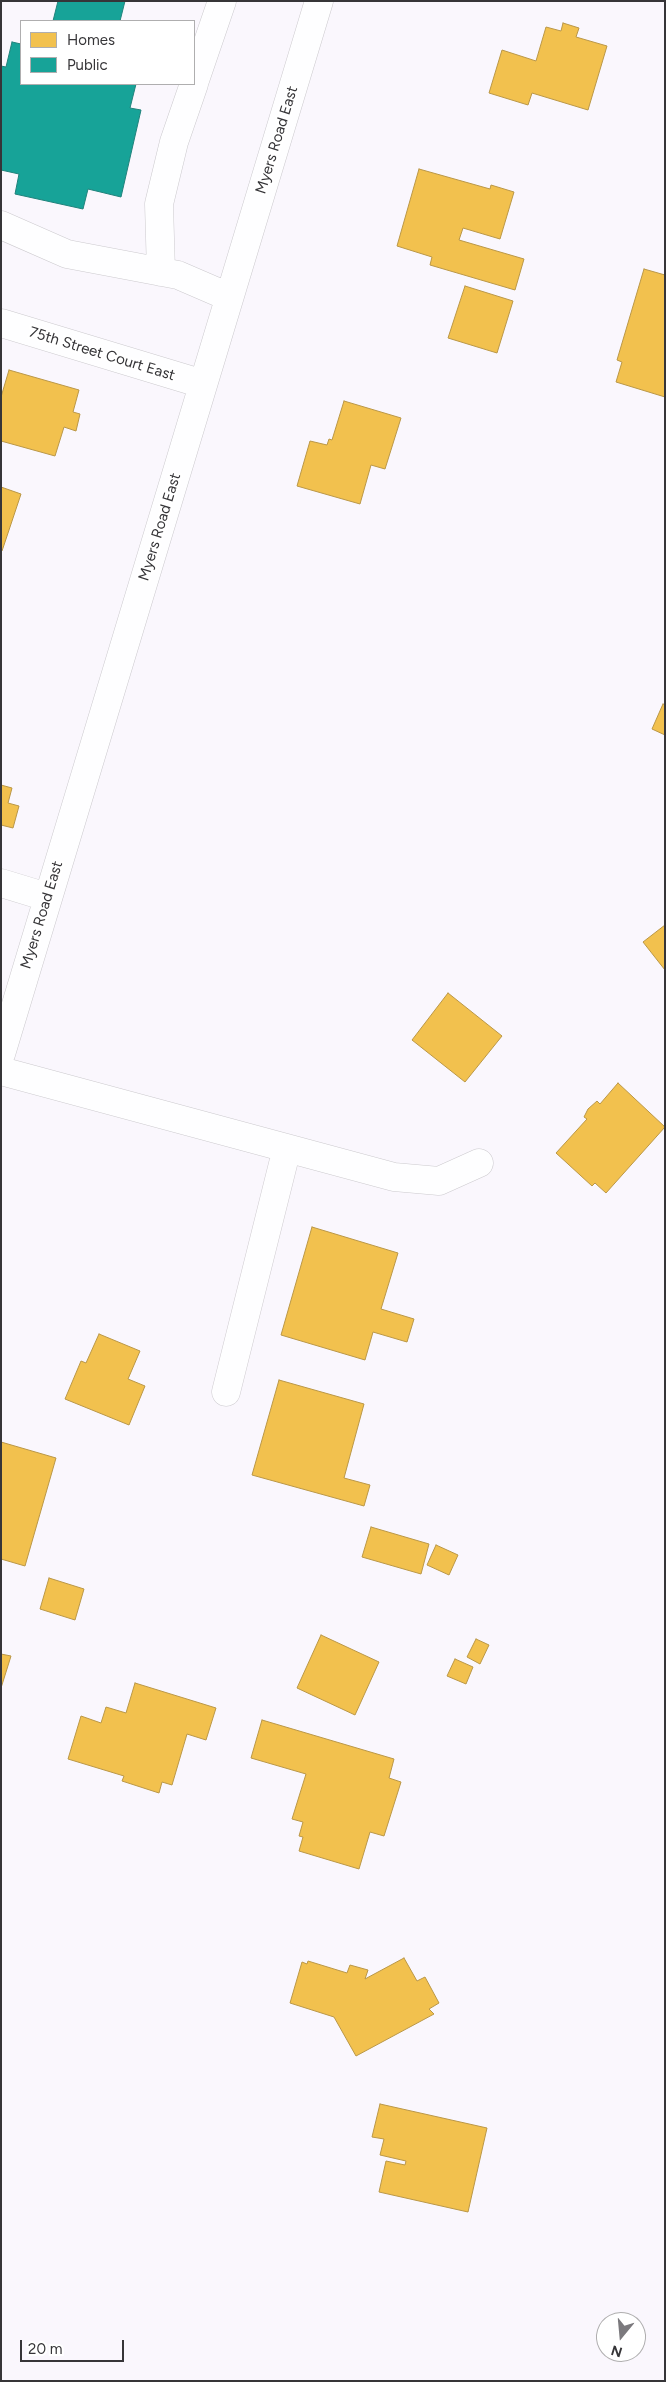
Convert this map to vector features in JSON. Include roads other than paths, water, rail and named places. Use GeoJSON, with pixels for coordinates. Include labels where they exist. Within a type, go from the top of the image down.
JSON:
{"type":"FeatureCollection","features":[{"type":"Feature","properties":{"kind":"street"},"geometry":{"type":"LineString","coordinates":[[195,81],[222,1]]}},
{"type":"Feature","properties":{"kind":"street","name":"Myers Road East"},"geometry":{"type":"LineString","coordinates":[[1,1054],[319,1]]}},
{"type":"Feature","properties":{"kind":"street"},"geometry":{"type":"LineString","coordinates":[[161,272],[159,204],[174,142],[194,85]]}},
{"type":"Feature","properties":{"kind":"street"},"geometry":{"type":"LineString","coordinates":[[1,225],[67,254],[178,275],[229,297]]}},
{"type":"Feature","properties":{"kind":"street","name":"75th Street Court East"},"geometry":{"type":"LineString","coordinates":[[1,323],[203,384]]}},
{"type":"Feature","properties":{"kind":"street"},"geometry":{"type":"LineString","coordinates":[[1,883],[47,897]]}},
{"type":"Feature","properties":{"kind":"street"},"geometry":{"type":"LineString","coordinates":[[1,1071],[394,1177],[439,1181],[479,1164]]}},
{"type":"Feature","properties":{"kind":"street"},"geometry":{"type":"LineString","coordinates":[[226,1392],[288,1148]]}}]}
